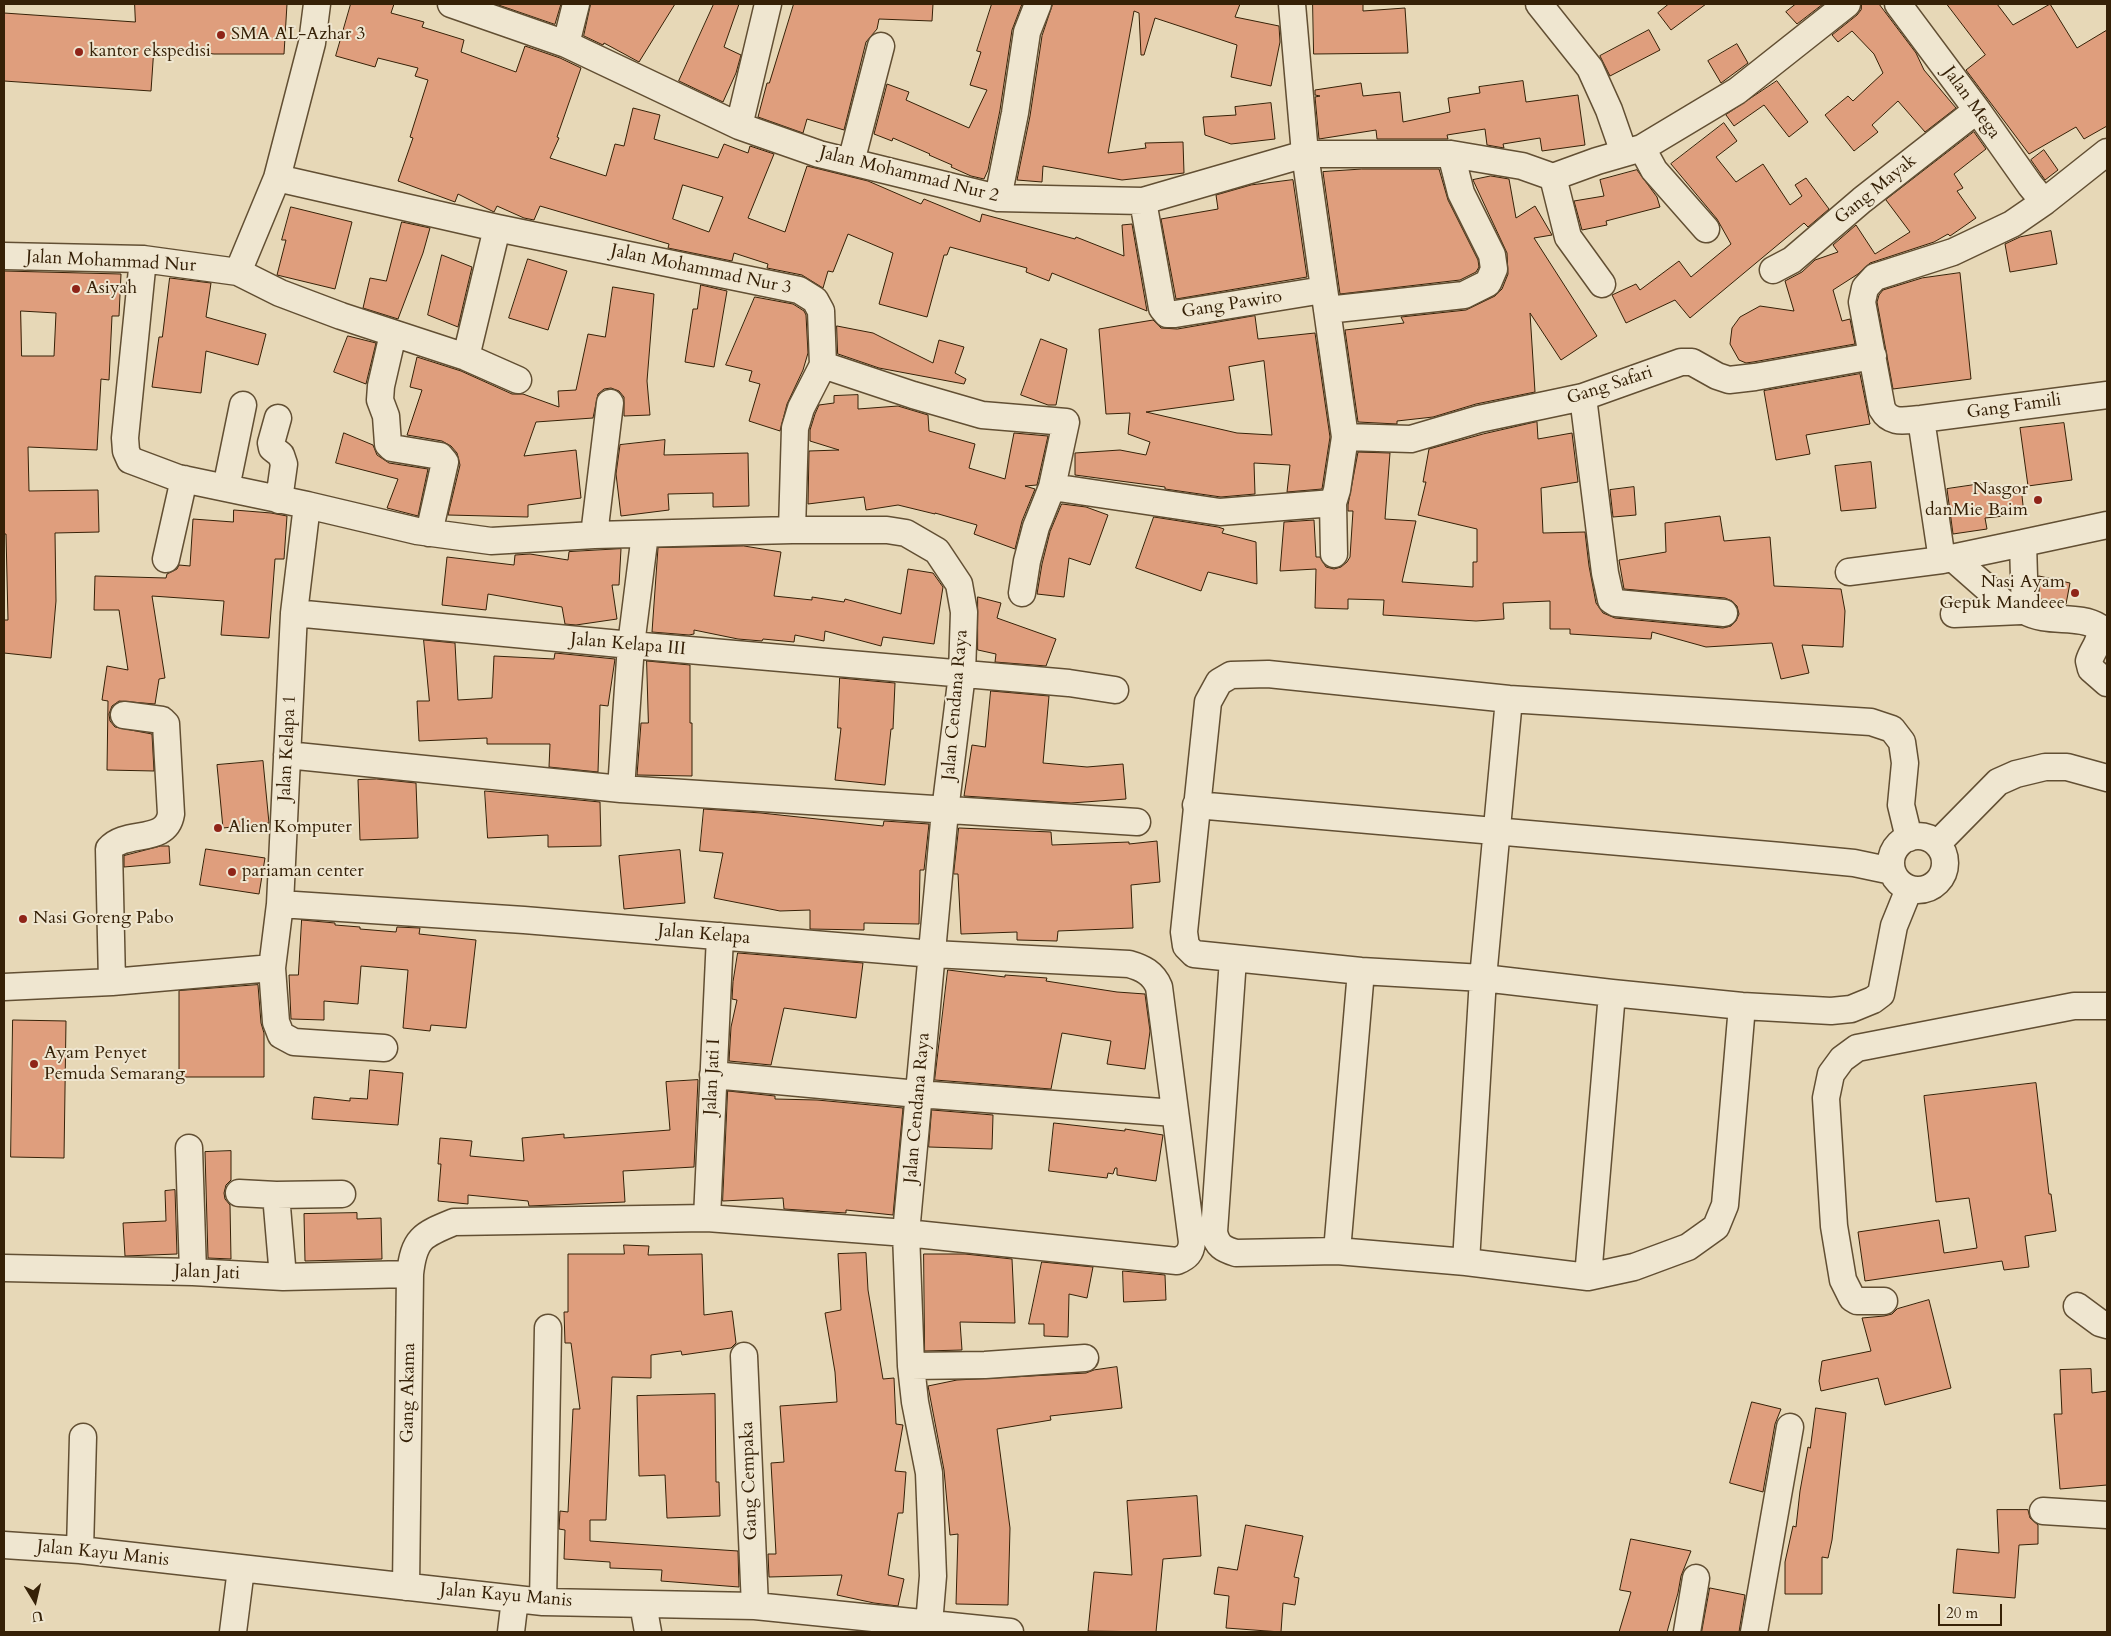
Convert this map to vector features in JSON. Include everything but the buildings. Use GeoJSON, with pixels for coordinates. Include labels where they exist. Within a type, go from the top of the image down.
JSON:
{"type":"FeatureCollection","features":[{"type":"Feature","properties":{"kind":"street"},"geometry":{"type":"LineString","coordinates":[[238,272],[277,178],[312,43],[317,4]]}},
{"type":"Feature","properties":{"kind":"street","name":"Jalan Mohammad Nur 2"},"geometry":{"type":"LineString","coordinates":[[451,4],[566,44],[739,126],[820,154],[998,198],[1143,201],[1305,154],[1451,154],[1522,166],[1554,177]]}},
{"type":"Feature","properties":{"kind":"street"},"geometry":{"type":"LineString","coordinates":[[566,44],[576,4]]}},
{"type":"Feature","properties":{"kind":"street"},"geometry":{"type":"LineString","coordinates":[[739,126],[768,4]]}},
{"type":"Feature","properties":{"kind":"street"},"geometry":{"type":"LineString","coordinates":[[998,198],[1015,113],[1028,32],[1038,4]]}},
{"type":"Feature","properties":{"kind":"street"},"geometry":{"type":"LineString","coordinates":[[1292,4],[1305,154],[1345,437],[1337,490],[1333,503],[1334,554]]}},
{"type":"Feature","properties":{"kind":"street"},"geometry":{"type":"LineString","coordinates":[[1539,4],[1590,68],[1609,110],[1633,151],[1654,170],[1706,229]]}},
{"type":"Feature","properties":{"kind":"street"},"geometry":{"type":"LineString","coordinates":[[1602,284],[1568,237],[1554,177],[1633,151],[1737,91],[1847,4]]}},
{"type":"Feature","properties":{"kind":"street","name":"Jalan Mega"},"geometry":{"type":"LineString","coordinates":[[1898,4],[2044,202]]}},
{"type":"Feature","properties":{"kind":"street"},"geometry":{"type":"LineString","coordinates":[[851,162],[881,46]]}},
{"type":"Feature","properties":{"kind":"street","name":"Gang Mayak"},"geometry":{"type":"LineString","coordinates":[[1773,270],[1792,260],[1855,205],[1977,110]]}},
{"type":"Feature","properties":{"kind":"street"},"geometry":{"type":"LineString","coordinates":[[1873,356],[1862,302],[1865,288],[1869,281],[1892,271],[1953,252],[2012,224],[2044,202],[2107,153]]}},
{"type":"Feature","properties":{"kind":"street"},"geometry":{"type":"LineString","coordinates":[[1325,300],[1464,295],[1488,283],[1494,269],[1492,255],[1461,193],[1451,154]]}},
{"type":"Feature","properties":{"kind":"street","name":"Jalan Mohammad Nur 3"},"geometry":{"type":"LineString","coordinates":[[277,178],[497,228],[799,290],[815,300],[820,311],[823,365]]}},
{"type":"Feature","properties":{"kind":"street","name":"Gang Pawiro"},"geometry":{"type":"LineString","coordinates":[[1143,201],[1162,308],[1167,314],[1325,300]]}},
{"type":"Feature","properties":{"kind":"street"},"geometry":{"type":"LineString","coordinates":[[466,357],[497,228]]}},
{"type":"Feature","properties":{"kind":"street","name":"Jalan Mohammad Nur"},"geometry":{"type":"LineString","coordinates":[[4,256],[143,260],[238,272],[280,293],[393,334],[466,357],[518,380]]}},
{"type":"Feature","properties":{"kind":"street"},"geometry":{"type":"LineString","coordinates":[[143,260],[125,438],[126,451],[130,460],[184,479],[429,533],[491,541],[594,535],[792,530],[795,428],[801,408],[823,365],[913,395],[982,415],[1066,422],[1052,487],[1036,527],[1027,561],[1022,593]]}},
{"type":"Feature","properties":{"kind":"street"},"geometry":{"type":"LineString","coordinates":[[393,334],[381,386],[380,400],[386,416],[388,444],[392,448],[440,456],[445,462],[429,533]]}},
{"type":"Feature","properties":{"kind":"street","name":"Gang Safari"},"geometry":{"type":"LineString","coordinates":[[1345,437],[1411,439],[1479,419],[1583,397],[1681,362],[1692,362],[1717,376],[1729,380],[1873,356]]}},
{"type":"Feature","properties":{"kind":"street","name":"Gang Famili"},"geometry":{"type":"LineString","coordinates":[[1873,356],[1882,409],[1887,417],[1894,420],[1921,419],[2107,395]]}},
{"type":"Feature","properties":{"kind":"street"},"geometry":{"type":"LineString","coordinates":[[1583,397],[1605,573],[1612,600],[1616,603],[1724,613]]}},
{"type":"Feature","properties":{"kind":"street"},"geometry":{"type":"LineString","coordinates":[[594,535],[610,403]]}},
{"type":"Feature","properties":{"kind":"street"},"geometry":{"type":"LineString","coordinates":[[226,488],[243,405]]}},
{"type":"Feature","properties":{"kind":"street"},"geometry":{"type":"LineString","coordinates":[[278,418],[271,443],[272,448],[280,455],[284,464],[279,500]]}},
{"type":"Feature","properties":{"kind":"street"},"geometry":{"type":"LineString","coordinates":[[1921,419],[1948,559],[2019,611],[2038,617],[2091,622],[2099,627],[2101,635],[2099,643],[2089,661],[2091,669],[2107,683]]}},
{"type":"Feature","properties":{"kind":"street"},"geometry":{"type":"LineString","coordinates":[[166,559],[184,479]]}},
{"type":"Feature","properties":{"kind":"street"},"geometry":{"type":"LineString","coordinates":[[1052,487],[1220,512],[1333,503]]}},
{"type":"Feature","properties":{"kind":"street","name":"Jalan Kelapa 1"},"geometry":{"type":"LineString","coordinates":[[306,505],[294,613],[280,904],[272,968],[276,1022],[281,1035],[294,1042],[384,1048]]}},
{"type":"Feature","properties":{"kind":"street"},"geometry":{"type":"LineString","coordinates":[[1849,572],[1948,559],[2107,525]]}},
{"type":"Feature","properties":{"kind":"street","name":"Jalan Cendana Raya"},"geometry":{"type":"LineString","coordinates":[[792,530],[887,530],[906,533],[937,551],[959,584],[964,612],[962,674],[946,811],[906,1233],[914,1402],[929,1473],[933,1576],[929,1624]]}},
{"type":"Feature","properties":{"kind":"street"},"geometry":{"type":"LineString","coordinates":[[621,789],[631,645],[645,534]]}},
{"type":"Feature","properties":{"kind":"street"},"geometry":{"type":"LineString","coordinates":[[2019,611],[2023,543]]}},
{"type":"Feature","properties":{"kind":"street"},"geometry":{"type":"LineString","coordinates":[[1954,614],[2019,611]]}},
{"type":"Feature","properties":{"kind":"street","name":"Jalan Kelapa III"},"geometry":{"type":"LineString","coordinates":[[294,613],[631,645],[1069,683],[1115,690]]}},
{"type":"Feature","properties":{"kind":"street"},"geometry":{"type":"LineString","coordinates":[[1196,805],[1854,863],[1900,880],[1928,888],[1939,880],[1944,871],[1945,861],[1937,844],[1924,837],[1909,838],[1901,843],[1894,852],[1891,862],[1900,880],[1894,926],[1881,994],[1873,1000],[1851,1009],[1831,1011],[1742,1006],[1483,978],[1362,971],[1194,954],[1186,946],[1184,932],[1196,805],[1208,702],[1219,682],[1231,675],[1268,674],[1509,699],[1833,718],[1871,722],[1892,729],[1902,742],[1905,763],[1901,805],[1909,838]]}},
{"type":"Feature","properties":{"kind":"street"},"geometry":{"type":"LineString","coordinates":[[1466,1262],[1483,978],[1509,699]]}},
{"type":"Feature","properties":{"kind":"street"},"geometry":{"type":"LineString","coordinates":[[112,982],[109,849],[122,840],[163,830],[170,824],[171,814],[166,724],[162,720],[124,715]]}},
{"type":"Feature","properties":{"kind":"street"},"geometry":{"type":"LineString","coordinates":[[287,755],[621,789],[1137,822]]}},
{"type":"Feature","properties":{"kind":"street"},"geometry":{"type":"LineString","coordinates":[[1937,844],[1998,782],[2016,774],[2045,768],[2067,767],[2107,778]]}},
{"type":"Feature","properties":{"kind":"street","name":"Jalan Kelapa"},"geometry":{"type":"LineString","coordinates":[[280,904],[720,936],[933,954],[1129,964],[1145,969],[1155,979],[1159,987],[1175,1113]]}},
{"type":"Feature","properties":{"kind":"street","name":"Jalan Jati I"},"geometry":{"type":"LineString","coordinates":[[707,1218],[720,936]]}},
{"type":"Feature","properties":{"kind":"street"},"geometry":{"type":"LineString","coordinates":[[1233,959],[1214,1232],[1216,1241],[1223,1249],[1236,1252],[1337,1251],[1466,1262],[1588,1277],[1634,1267],[1688,1247],[1716,1227],[1725,1205],[1742,1006]]}},
{"type":"Feature","properties":{"kind":"street"},"geometry":{"type":"LineString","coordinates":[[4,986],[112,982],[272,968]]}},
{"type":"Feature","properties":{"kind":"street"},"geometry":{"type":"LineString","coordinates":[[1337,1251],[1362,971]]}},
{"type":"Feature","properties":{"kind":"street"},"geometry":{"type":"LineString","coordinates":[[1588,1277],[1612,993]]}},
{"type":"Feature","properties":{"kind":"street"},"geometry":{"type":"LineString","coordinates":[[1884,1301],[1857,1301],[1852,1298],[1843,1280],[1834,1226],[1826,1098],[1831,1074],[1842,1059],[1857,1048],[2074,1006],[2107,1006]]}},
{"type":"Feature","properties":{"kind":"street"},"geometry":{"type":"LineString","coordinates":[[707,1218],[906,1233],[1177,1261],[1185,1258],[1191,1250],[1192,1242],[1175,1113],[918,1094],[713,1075]]}},
{"type":"Feature","properties":{"kind":"street"},"geometry":{"type":"LineString","coordinates":[[188,1148],[193,1272]]}},
{"type":"Feature","properties":{"kind":"street"},"geometry":{"type":"LineString","coordinates":[[239,1193],[276,1195],[342,1194]]}},
{"type":"Feature","properties":{"kind":"street"},"geometry":{"type":"LineString","coordinates":[[276,1195],[284,1276]]}},
{"type":"Feature","properties":{"kind":"street","name":"Gang Akama"},"geometry":{"type":"LineString","coordinates":[[406,1587],[410,1274],[412,1256],[417,1243],[430,1232],[454,1222],[707,1218]]}},
{"type":"Feature","properties":{"kind":"street","name":"Jalan Jati"},"geometry":{"type":"LineString","coordinates":[[4,1268],[284,1276],[410,1274]]}},
{"type":"Feature","properties":{"kind":"street"},"geometry":{"type":"LineString","coordinates":[[2077,1306],[2107,1325]]}},
{"type":"Feature","properties":{"kind":"street"},"geometry":{"type":"LineString","coordinates":[[543,1602],[548,1328]]}},
{"type":"Feature","properties":{"kind":"street","name":"Gang Cempaka"},"geometry":{"type":"LineString","coordinates":[[744,1356],[755,1606]]}},
{"type":"Feature","properties":{"kind":"street"},"geometry":{"type":"LineString","coordinates":[[911,1366],[985,1365],[1085,1358]]}},
{"type":"Feature","properties":{"kind":"street"},"geometry":{"type":"LineString","coordinates":[[1754,1632],[1790,1427]]}},
{"type":"Feature","properties":{"kind":"street"},"geometry":{"type":"LineString","coordinates":[[80,1550],[83,1437]]}},
{"type":"Feature","properties":{"kind":"street"},"geometry":{"type":"LineString","coordinates":[[2043,1511],[2107,1515]]}},
{"type":"Feature","properties":{"kind":"street","name":"Jalan Kayu Manis"},"geometry":{"type":"LineString","coordinates":[[4,1544],[80,1550],[543,1602],[755,1606],[1010,1632]]}},
{"type":"Feature","properties":{"kind":"street"},"geometry":{"type":"LineString","coordinates":[[233,1632],[241,1569]]}},
{"type":"Feature","properties":{"kind":"street"},"geometry":{"type":"LineString","coordinates":[[1687,1632],[1696,1578]]}},
{"type":"Feature","properties":{"kind":"street"},"geometry":{"type":"LineString","coordinates":[[511,1632],[515,1599]]}},
{"type":"Feature","properties":{"kind":"street"},"geometry":{"type":"LineString","coordinates":[[643,1604],[648,1632]]}},
{"type":"Feature","properties":{"kind":"place","name":"SMA AL-Azhar 3"},"geometry":{"type":"Point","coordinates":[221,35]}},
{"type":"Feature","properties":{"kind":"place","name":"kantor ekspedisi"},"geometry":{"type":"Point","coordinates":[79,52]}},
{"type":"Feature","properties":{"kind":"place","name":"Asiyah"},"geometry":{"type":"Point","coordinates":[76,289]}},
{"type":"Feature","properties":{"kind":"place","name":"Nasgor danMie Baim"},"geometry":{"type":"Point","coordinates":[2038,500]}},
{"type":"Feature","properties":{"kind":"place","name":"Nasi Ayam Gepuk Mandeee"},"geometry":{"type":"Point","coordinates":[2075,593]}},
{"type":"Feature","properties":{"kind":"place","name":"Alien Komputer"},"geometry":{"type":"Point","coordinates":[218,828]}},
{"type":"Feature","properties":{"kind":"place","name":"pariaman center"},"geometry":{"type":"Point","coordinates":[232,872]}},
{"type":"Feature","properties":{"kind":"place","name":"Nasi Goreng Pabo"},"geometry":{"type":"Point","coordinates":[23,919]}},
{"type":"Feature","properties":{"kind":"place","name":"Ayam Penyet Pemuda Semarang"},"geometry":{"type":"Point","coordinates":[34,1064]}}]}
